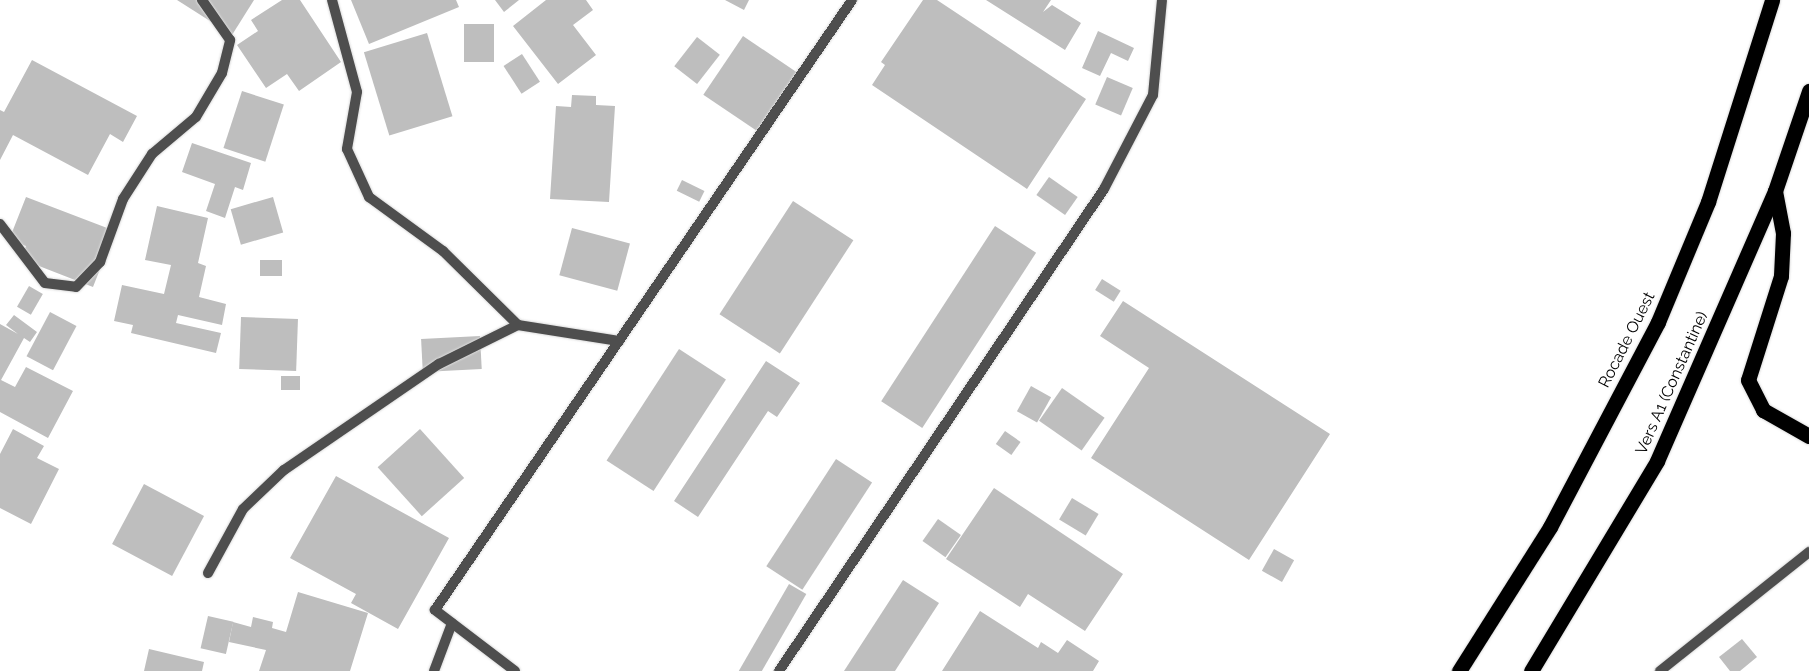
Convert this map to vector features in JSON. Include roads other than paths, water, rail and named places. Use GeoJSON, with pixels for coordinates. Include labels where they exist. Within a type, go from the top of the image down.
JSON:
{"type":"FeatureCollection","features":[{"type":"Feature","properties":{"kind":"highway","name":"Rocade Ouest"},"geometry":{"type":"LineString","coordinates":[[1459,671],[1550,527],[1658,322],[1708,202],[1772,0]]}},
{"type":"Feature","properties":{"kind":"highway","name":"Vers A1 (Constantine)"},"geometry":{"type":"LineString","coordinates":[[1531,671],[1657,461],[1775,191],[1808,97]]}},
{"type":"Feature","properties":{"kind":"highway"},"geometry":{"type":"LineString","coordinates":[[1775,191],[1783,233],[1780,276],[1748,380],[1763,410],[1809,436]]}},
{"type":"Feature","properties":{"kind":"street"},"geometry":{"type":"LineString","coordinates":[[0,224],[45,283],[76,287],[100,262],[123,199],[152,154],[196,117],[222,73],[230,40],[202,0]]}},
{"type":"Feature","properties":{"kind":"street"},"geometry":{"type":"LineString","coordinates":[[332,0],[357,92],[347,149],[369,197],[443,251],[518,325]]}},
{"type":"Feature","properties":{"kind":"street"},"geometry":{"type":"LineString","coordinates":[[515,671],[435,610],[852,0]]}},
{"type":"Feature","properties":{"kind":"street"},"geometry":{"type":"LineString","coordinates":[[779,671],[1104,189],[1153,96],[1162,0]]}},
{"type":"Feature","properties":{"kind":"street"},"geometry":{"type":"LineString","coordinates":[[208,573],[243,508],[284,470],[439,364],[518,325],[619,341]]}},
{"type":"Feature","properties":{"kind":"street"},"geometry":{"type":"LineString","coordinates":[[1660,671],[1809,552]]}},
{"type":"Feature","properties":{"kind":"street"},"geometry":{"type":"LineString","coordinates":[[434,671],[452,623]]}}]}
